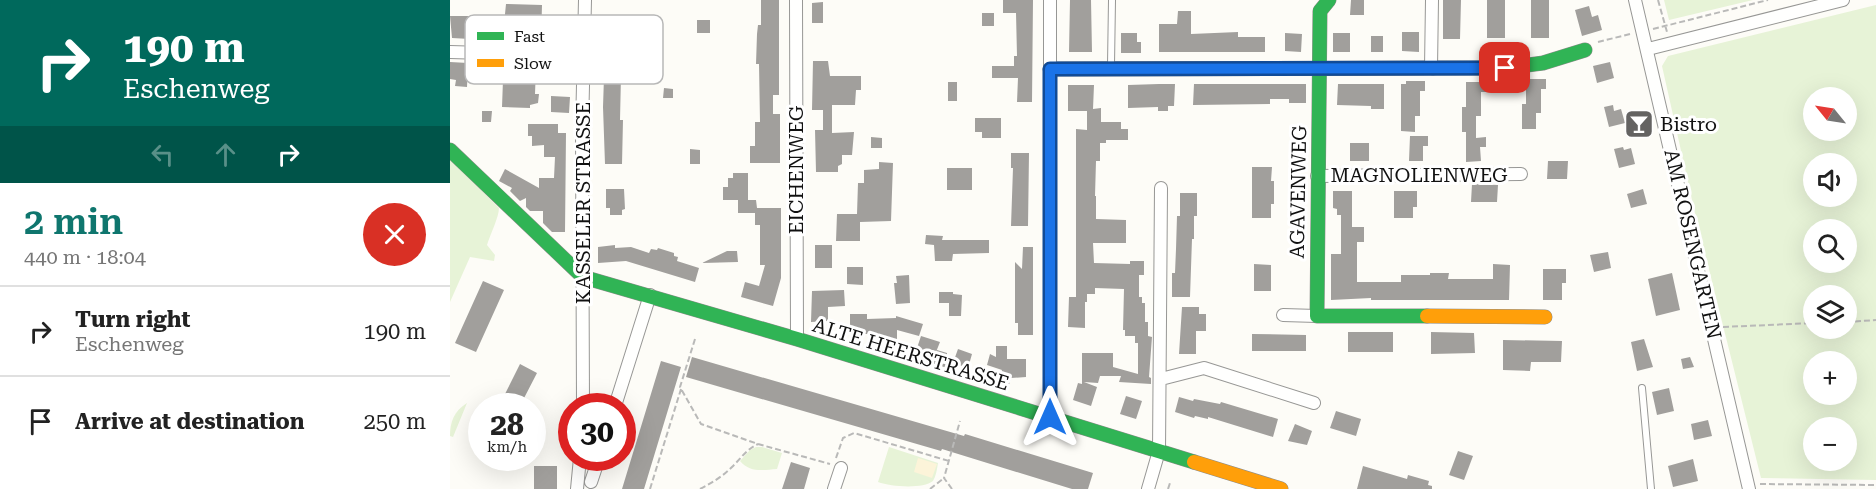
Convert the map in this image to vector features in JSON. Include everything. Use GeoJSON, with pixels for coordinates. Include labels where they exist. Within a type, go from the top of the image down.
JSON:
{"type":"FeatureCollection","features":[{"type":"Feature","properties":{"kind":"street","name":"KASSELER STRASSE"},"geometry":{"type":"LineString","coordinates":[[585,0],[585,15]]}},
{"type":"Feature","properties":{"kind":"street","name":"EICHENWEG"},"geometry":{"type":"LineString","coordinates":[[796,0],[797,339]]}},
{"type":"Feature","properties":{"kind":"street"},"geometry":{"type":"LineString","coordinates":[[1050,0],[1050,417]]}},
{"type":"Feature","properties":{"kind":"street"},"geometry":{"type":"LineString","coordinates":[[1431,68],[1432,0]]}},
{"type":"Feature","properties":{"kind":"street","name":"AM ROSENGARTEN"},"geometry":{"type":"LineString","coordinates":[[1635,0],[1748,486]]}},
{"type":"Feature","properties":{"kind":"street"},"geometry":{"type":"LineString","coordinates":[[1648,49],[1844,0]]}},
{"type":"Feature","properties":{"kind":"street","name":"AGAVENWEG"},"geometry":{"type":"LineString","coordinates":[[1317,316],[1320,4]]}},
{"type":"Feature","properties":{"kind":"street"},"geometry":{"type":"LineString","coordinates":[[1050,69],[1505,68],[1543,63],[1585,50]]}},
{"type":"Feature","properties":{"kind":"street"},"geometry":{"type":"LineString","coordinates":[[450,52],[465,53]]}},
{"type":"Feature","properties":{"kind":"street","name":"KASSELER STRASSE"},"geometry":{"type":"LineString","coordinates":[[583,84],[583,393]]}},
{"type":"Feature","properties":{"kind":"street","name":"ALTE HEERSTRASSE"},"geometry":{"type":"LineString","coordinates":[[450,150],[583,277],[797,339],[1281,489]]}},
{"type":"Feature","properties":{"kind":"street","name":"MAGNOLIENWEG"},"geometry":{"type":"LineString","coordinates":[[1317,176],[1521,174]]}},
{"type":"Feature","properties":{"kind":"street"},"geometry":{"type":"LineString","coordinates":[[1148,489],[1159,451],[1161,188]]}},
{"type":"Feature","properties":{"kind":"street"},"geometry":{"type":"LineString","coordinates":[[619,393],[650,295]]}},
{"type":"Feature","properties":{"kind":"street"},"geometry":{"type":"LineString","coordinates":[[1283,315],[1545,318]]}},
{"type":"Feature","properties":{"kind":"street"},"geometry":{"type":"LineString","coordinates":[[1161,379],[1204,368],[1314,403]]}},
{"type":"Feature","properties":{"kind":"street"},"geometry":{"type":"LineString","coordinates":[[834,489],[841,468]]}},
{"type":"Feature","properties":{"kind":"street"},"geometry":{"type":"LineString","coordinates":[[577,489],[579,471]]}},
{"type":"Feature","properties":{"kind":"street"},"geometry":{"type":"LineString","coordinates":[[591,482],[595,471]]}},
{"type":"Feature","properties":{"kind":"lane"},"geometry":{"type":"LineString","coordinates":[[1112,0],[1112,69]]}},
{"type":"Feature","properties":{"kind":"lane"},"geometry":{"type":"LineString","coordinates":[[1642,388],[1651,489]]}},
{"type":"Feature","properties":{"kind":"path"},"geometry":{"type":"LineString","coordinates":[[1658,0],[1670,43]]}},
{"type":"Feature","properties":{"kind":"path"},"geometry":{"type":"LineString","coordinates":[[1585,50],[1586,45],[1768,0]]}},
{"type":"Feature","properties":{"kind":"path"},"geometry":{"type":"LineString","coordinates":[[1857,321],[1876,320]]}},
{"type":"Feature","properties":{"kind":"path"},"geometry":{"type":"LineString","coordinates":[[1712,327],[1803,323]]}},
{"type":"Feature","properties":{"kind":"path"},"geometry":{"type":"LineString","coordinates":[[650,489],[695,339]]}},
{"type":"Feature","properties":{"kind":"path"},"geometry":{"type":"LineString","coordinates":[[681,388],[701,424],[758,444],[833,465],[843,438],[854,433],[949,461]]}},
{"type":"Feature","properties":{"kind":"path"},"geometry":{"type":"LineString","coordinates":[[930,489],[944,478],[960,421]]}},
{"type":"Feature","properties":{"kind":"path"},"geometry":{"type":"LineString","coordinates":[[700,489],[732,466],[749,448],[758,444]]}},
{"type":"Feature","properties":{"kind":"path"},"geometry":{"type":"LineString","coordinates":[[944,478],[952,489]]}},
{"type":"Feature","properties":{"kind":"path"},"geometry":{"type":"LineString","coordinates":[[1168,489],[1170,483]]}},
{"type":"Feature","properties":{"kind":"path"},"geometry":{"type":"LineString","coordinates":[[1748,486],[1876,485]]}},
{"type":"Feature","properties":{"kind":"green space"},"geometry":{"type":"Polygon","coordinates":[[[1664,0],[1753,0],[1669,20],[1664,0]]]}},
{"type":"Feature","properties":{"kind":"green space"},"geometry":{"type":"Polygon","coordinates":[[[1876,5],[1876,480],[1761,478],[1695,213],[1662,66],[1668,56],[1876,5]]]}},
{"type":"Feature","properties":{"kind":"green space"},"geometry":{"type":"Polygon","coordinates":[[[450,159],[499,208],[499,212],[487,245],[495,255],[494,261],[470,257],[450,302],[450,159]]]}},
{"type":"Feature","properties":{"kind":"green space"},"geometry":{"type":"Polygon","coordinates":[[[467,403],[453,437],[450,436],[454,417],[467,403]]]}},
{"type":"Feature","properties":{"kind":"green space"},"geometry":{"type":"Polygon","coordinates":[[[756,447],[782,453],[777,469],[752,469],[740,461],[756,447]]]}},
{"type":"Feature","properties":{"kind":"green space"},"geometry":{"type":"Polygon","coordinates":[[[889,447],[938,463],[933,481],[928,484],[907,486],[878,482],[889,447]]]}},
{"type":"Feature","properties":{"kind":"sand"},"geometry":{"type":"Polygon","coordinates":[[[918,458],[937,464],[932,478],[914,472],[918,458]]]}},
{"type":"Feature","properties":{"kind":"building"},"geometry":{"type":"Polygon","coordinates":[[[761,0],[779,0],[779,95],[773,95],[773,114],[780,114],[780,163],[750,163],[750,146],[755,146],[755,122],[760,122],[759,64],[756,64],[758,25],[761,25],[761,0]]]}},
{"type":"Feature","properties":{"kind":"building"},"geometry":{"type":"Polygon","coordinates":[[[1003,0],[1033,0],[1032,102],[1017,102],[1018,78],[992,78],[992,66],[1014,66],[1014,56],[1017,56],[1016,13],[1003,13],[1003,0]]]}},
{"type":"Feature","properties":{"kind":"building"},"geometry":{"type":"Polygon","coordinates":[[[1070,0],[1091,0],[1092,52],[1069,52],[1070,0]]]}},
{"type":"Feature","properties":{"kind":"building"},"geometry":{"type":"Polygon","coordinates":[[[1351,0],[1364,0],[1364,15],[1350,15],[1351,0]]]}},
{"type":"Feature","properties":{"kind":"building"},"geometry":{"type":"Polygon","coordinates":[[[1443,0],[1461,0],[1460,39],[1443,39],[1443,0]]]}},
{"type":"Feature","properties":{"kind":"building"},"geometry":{"type":"Polygon","coordinates":[[[1487,0],[1505,0],[1505,38],[1487,38],[1487,0]]]}},
{"type":"Feature","properties":{"kind":"building"},"geometry":{"type":"Polygon","coordinates":[[[1531,0],[1549,0],[1549,38],[1531,38],[1531,0]]]}},
{"type":"Feature","properties":{"kind":"building"},"geometry":{"type":"Polygon","coordinates":[[[823,2],[823,23],[812,23],[812,3],[823,2]]]}},
{"type":"Feature","properties":{"kind":"building"},"geometry":{"type":"Polygon","coordinates":[[[506,4],[542,5],[542,15],[505,15],[506,4]]]}},
{"type":"Feature","properties":{"kind":"building"},"geometry":{"type":"Polygon","coordinates":[[[1589,6],[1592,17],[1598,15],[1602,30],[1582,36],[1575,10],[1589,6]]]}},
{"type":"Feature","properties":{"kind":"building"},"geometry":{"type":"Polygon","coordinates":[[[1178,11],[1191,11],[1191,34],[1238,32],[1238,37],[1265,37],[1265,52],[1159,52],[1159,24],[1177,24],[1178,11]]]}},
{"type":"Feature","properties":{"kind":"building"},"geometry":{"type":"Polygon","coordinates":[[[982,13],[994,13],[994,26],[982,26],[982,13]]]}},
{"type":"Feature","properties":{"kind":"building"},"geometry":{"type":"Polygon","coordinates":[[[450,16],[465,16],[465,39],[452,38],[450,16]]]}},
{"type":"Feature","properties":{"kind":"building"},"geometry":{"type":"Polygon","coordinates":[[[697,20],[710,20],[710,33],[697,33],[697,20]]]}},
{"type":"Feature","properties":{"kind":"building"},"geometry":{"type":"Polygon","coordinates":[[[1402,32],[1419,32],[1419,52],[1402,51],[1402,32]]]}},
{"type":"Feature","properties":{"kind":"building"},"geometry":{"type":"Polygon","coordinates":[[[1121,33],[1137,33],[1137,42],[1141,42],[1141,53],[1121,53],[1121,33]]]}},
{"type":"Feature","properties":{"kind":"building"},"geometry":{"type":"Polygon","coordinates":[[[1285,33],[1302,34],[1301,52],[1285,51],[1285,33]]]}},
{"type":"Feature","properties":{"kind":"building"},"geometry":{"type":"Polygon","coordinates":[[[1333,33],[1350,33],[1350,52],[1333,52],[1333,33]]]}},
{"type":"Feature","properties":{"kind":"building"},"geometry":{"type":"Polygon","coordinates":[[[1371,36],[1383,36],[1383,52],[1371,52],[1371,36]]]}},
{"type":"Feature","properties":{"kind":"building"},"geometry":{"type":"Polygon","coordinates":[[[813,61],[828,61],[830,76],[861,76],[861,90],[856,90],[855,105],[832,105],[832,133],[854,132],[852,155],[842,155],[842,164],[838,166],[838,172],[816,172],[815,130],[823,130],[823,110],[812,110],[813,61]]]}},
{"type":"Feature","properties":{"kind":"building"},"geometry":{"type":"Polygon","coordinates":[[[450,62],[465,63],[467,87],[455,86],[456,80],[450,79],[450,62]]]}},
{"type":"Feature","properties":{"kind":"building"},"geometry":{"type":"Polygon","coordinates":[[[1610,62],[1614,78],[1597,83],[1593,66],[1610,62]]]}},
{"type":"Feature","properties":{"kind":"building"},"geometry":{"type":"Polygon","coordinates":[[[1526,79],[1546,79],[1546,89],[1541,89],[1541,113],[1536,113],[1536,129],[1522,129],[1522,104],[1526,104],[1526,79]]]}},
{"type":"Feature","properties":{"kind":"building"},"geometry":{"type":"Polygon","coordinates":[[[1406,81],[1425,81],[1425,91],[1420,91],[1420,116],[1415,116],[1415,132],[1401,131],[1401,84],[1406,84],[1406,81]]]}},
{"type":"Feature","properties":{"kind":"building"},"geometry":{"type":"Polygon","coordinates":[[[948,82],[957,82],[957,101],[948,101],[948,82]]]}},
{"type":"Feature","properties":{"kind":"building"},"geometry":{"type":"Polygon","coordinates":[[[1466,82],[1486,82],[1486,92],[1481,92],[1481,116],[1476,116],[1476,138],[1486,137],[1486,147],[1480,147],[1481,161],[1466,162],[1466,132],[1462,132],[1462,107],[1466,107],[1466,82]]]}},
{"type":"Feature","properties":{"kind":"building"},"geometry":{"type":"Polygon","coordinates":[[[503,84],[535,84],[535,94],[539,94],[538,103],[530,105],[530,108],[502,107],[503,84]]]}},
{"type":"Feature","properties":{"kind":"building"},"geometry":{"type":"Polygon","coordinates":[[[604,84],[621,84],[622,164],[605,164],[604,84]]]}},
{"type":"Feature","properties":{"kind":"building"},"geometry":{"type":"Polygon","coordinates":[[[1175,84],[1174,106],[1168,106],[1168,111],[1158,111],[1158,107],[1128,108],[1128,85],[1175,84]]]}},
{"type":"Feature","properties":{"kind":"building"},"geometry":{"type":"Polygon","coordinates":[[[1194,84],[1306,84],[1306,103],[1289,103],[1289,99],[1270,99],[1270,104],[1193,105],[1194,84]]]}},
{"type":"Feature","properties":{"kind":"building"},"geometry":{"type":"Polygon","coordinates":[[[1338,84],[1384,84],[1384,109],[1371,109],[1371,106],[1337,105],[1338,84]]]}},
{"type":"Feature","properties":{"kind":"building"},"geometry":{"type":"Polygon","coordinates":[[[1068,85],[1094,85],[1093,109],[1101,108],[1101,122],[1121,122],[1121,129],[1128,129],[1128,140],[1106,140],[1106,143],[1100,143],[1100,161],[1096,161],[1095,196],[1096,219],[1126,220],[1126,243],[1093,243],[1094,263],[1130,264],[1130,261],[1144,261],[1144,275],[1139,275],[1139,297],[1142,297],[1142,303],[1145,303],[1145,322],[1148,322],[1148,336],[1152,337],[1149,377],[1151,384],[1119,382],[1121,376],[1100,376],[1098,383],[1084,382],[1097,387],[1091,406],[1073,400],[1078,383],[1082,384],[1082,353],[1113,353],[1113,367],[1138,374],[1138,343],[1135,343],[1135,336],[1125,336],[1125,330],[1123,330],[1124,289],[1095,288],[1095,294],[1087,294],[1087,302],[1085,302],[1085,328],[1068,327],[1069,297],[1076,297],[1076,129],[1087,130],[1087,111],[1068,111],[1068,85]]]}},
{"type":"Feature","properties":{"kind":"building"},"geometry":{"type":"Polygon","coordinates":[[[664,88],[673,89],[673,98],[663,98],[664,88]]]}},
{"type":"Feature","properties":{"kind":"building"},"geometry":{"type":"Polygon","coordinates":[[[551,96],[570,97],[569,113],[551,112],[551,96]]]}},
{"type":"Feature","properties":{"kind":"building"},"geometry":{"type":"Polygon","coordinates":[[[1613,105],[1614,111],[1621,109],[1625,123],[1609,127],[1604,107],[1613,105]]]}},
{"type":"Feature","properties":{"kind":"building"},"geometry":{"type":"Polygon","coordinates":[[[482,111],[492,111],[491,122],[482,122],[482,111]]]}},
{"type":"Feature","properties":{"kind":"building"},"geometry":{"type":"Polygon","coordinates":[[[975,118],[1001,118],[1001,138],[982,138],[982,132],[975,132],[975,118]]]}},
{"type":"Feature","properties":{"kind":"building"},"geometry":{"type":"Polygon","coordinates":[[[528,124],[558,124],[558,133],[566,133],[565,232],[552,232],[543,223],[543,211],[530,211],[526,207],[526,198],[520,201],[510,191],[512,188],[499,181],[505,169],[539,188],[539,178],[554,178],[555,157],[544,157],[544,145],[532,146],[532,136],[528,136],[528,124]]]}},
{"type":"Feature","properties":{"kind":"building"},"geometry":{"type":"Polygon","coordinates":[[[1410,136],[1428,136],[1428,146],[1423,146],[1423,161],[1409,161],[1410,136]]]}},
{"type":"Feature","properties":{"kind":"building"},"geometry":{"type":"Polygon","coordinates":[[[871,137],[882,138],[882,148],[871,148],[871,137]]]}},
{"type":"Feature","properties":{"kind":"building"},"geometry":{"type":"Polygon","coordinates":[[[1350,143],[1369,143],[1369,161],[1350,161],[1350,143]]]}},
{"type":"Feature","properties":{"kind":"building"},"geometry":{"type":"Polygon","coordinates":[[[1623,147],[1624,150],[1631,148],[1635,164],[1619,168],[1614,149],[1623,147]]]}},
{"type":"Feature","properties":{"kind":"building"},"geometry":{"type":"Polygon","coordinates":[[[690,149],[700,150],[700,164],[690,164],[690,149]]]}},
{"type":"Feature","properties":{"kind":"building"},"geometry":{"type":"Polygon","coordinates":[[[1011,153],[1029,153],[1028,226],[1011,226],[1013,168],[1011,168],[1011,153]]]}},
{"type":"Feature","properties":{"kind":"building"},"geometry":{"type":"Polygon","coordinates":[[[1548,161],[1568,161],[1567,179],[1547,179],[1548,161]]]}},
{"type":"Feature","properties":{"kind":"building"},"geometry":{"type":"Polygon","coordinates":[[[879,162],[893,163],[891,221],[860,222],[860,241],[836,241],[837,214],[857,214],[858,183],[864,183],[864,170],[879,169],[879,162]]]}},
{"type":"Feature","properties":{"kind":"building"},"geometry":{"type":"Polygon","coordinates":[[[1252,167],[1272,167],[1274,204],[1271,204],[1271,218],[1252,218],[1252,167]]]}},
{"type":"Feature","properties":{"kind":"building"},"geometry":{"type":"Polygon","coordinates":[[[947,168],[972,168],[972,190],[947,190],[947,168]]]}},
{"type":"Feature","properties":{"kind":"building"},"geometry":{"type":"Polygon","coordinates":[[[733,173],[748,173],[748,200],[756,200],[757,208],[781,208],[781,278],[773,306],[741,297],[745,282],[759,286],[765,265],[760,265],[760,225],[755,225],[755,213],[738,213],[738,200],[723,200],[723,187],[728,187],[728,178],[733,178],[733,173]]]}},
{"type":"Feature","properties":{"kind":"building"},"geometry":{"type":"Polygon","coordinates":[[[1472,184],[1498,185],[1497,202],[1471,202],[1472,184]]]}},
{"type":"Feature","properties":{"kind":"building"},"geometry":{"type":"Polygon","coordinates":[[[606,189],[624,189],[625,209],[622,210],[622,215],[610,215],[610,208],[606,208],[606,189]]]}},
{"type":"Feature","properties":{"kind":"building"},"geometry":{"type":"Polygon","coordinates":[[[1643,189],[1647,204],[1631,208],[1627,194],[1643,189]]]}},
{"type":"Feature","properties":{"kind":"building"},"geometry":{"type":"Polygon","coordinates":[[[1333,191],[1352,191],[1352,227],[1364,227],[1364,242],[1357,242],[1357,282],[1401,282],[1401,275],[1430,275],[1430,273],[1449,273],[1448,279],[1493,279],[1493,264],[1510,265],[1509,300],[1371,300],[1371,298],[1331,300],[1331,254],[1341,254],[1341,215],[1337,215],[1337,209],[1333,208],[1333,191]]]}},
{"type":"Feature","properties":{"kind":"building"},"geometry":{"type":"Polygon","coordinates":[[[1394,191],[1417,191],[1417,207],[1413,207],[1413,218],[1394,218],[1394,191]]]}},
{"type":"Feature","properties":{"kind":"building"},"geometry":{"type":"Polygon","coordinates":[[[1180,193],[1197,193],[1197,216],[1194,216],[1194,239],[1192,239],[1190,297],[1172,297],[1172,273],[1175,273],[1180,193]]]}},
{"type":"Feature","properties":{"kind":"building"},"geometry":{"type":"Polygon","coordinates":[[[926,235],[943,236],[942,240],[989,240],[989,253],[953,254],[952,261],[935,261],[934,245],[925,244],[926,235]]]}},
{"type":"Feature","properties":{"kind":"building"},"geometry":{"type":"Polygon","coordinates":[[[615,245],[615,248],[631,247],[649,253],[651,249],[657,250],[658,248],[674,253],[674,256],[678,257],[677,261],[699,268],[695,282],[626,261],[598,263],[598,247],[615,245]]]}},
{"type":"Feature","properties":{"kind":"building"},"geometry":{"type":"Polygon","coordinates":[[[815,245],[832,245],[832,268],[815,268],[815,245]]]}},
{"type":"Feature","properties":{"kind":"building"},"geometry":{"type":"Polygon","coordinates":[[[1023,247],[1033,247],[1033,335],[1018,335],[1018,323],[1015,323],[1015,262],[1022,269],[1023,247]]]}},
{"type":"Feature","properties":{"kind":"building"},"geometry":{"type":"Polygon","coordinates":[[[727,251],[737,251],[738,262],[702,263],[727,251]]]}},
{"type":"Feature","properties":{"kind":"building"},"geometry":{"type":"Polygon","coordinates":[[[1608,252],[1611,268],[1594,272],[1590,255],[1608,252]]]}},
{"type":"Feature","properties":{"kind":"building"},"geometry":{"type":"Polygon","coordinates":[[[1254,264],[1271,265],[1271,291],[1254,291],[1254,264]]]}},
{"type":"Feature","properties":{"kind":"building"},"geometry":{"type":"Polygon","coordinates":[[[847,267],[863,267],[863,285],[847,284],[847,267]]]}},
{"type":"Feature","properties":{"kind":"building"},"geometry":{"type":"Polygon","coordinates":[[[1543,269],[1566,269],[1566,283],[1562,283],[1562,300],[1543,300],[1543,269]]]}},
{"type":"Feature","properties":{"kind":"building"},"geometry":{"type":"Polygon","coordinates":[[[1672,273],[1680,310],[1656,316],[1648,279],[1672,273]]]}},
{"type":"Feature","properties":{"kind":"building"},"geometry":{"type":"Polygon","coordinates":[[[909,275],[910,303],[896,304],[894,283],[897,283],[896,276],[909,275]]]}},
{"type":"Feature","properties":{"kind":"building"},"geometry":{"type":"Polygon","coordinates":[[[483,281],[504,290],[476,352],[455,343],[483,281]]]}},
{"type":"Feature","properties":{"kind":"building"},"geometry":{"type":"Polygon","coordinates":[[[844,290],[845,306],[828,307],[828,321],[811,322],[812,291],[844,290]]]}},
{"type":"Feature","properties":{"kind":"building"},"geometry":{"type":"Polygon","coordinates":[[[939,292],[953,292],[953,294],[962,295],[961,316],[949,316],[949,303],[939,303],[939,292]]]}},
{"type":"Feature","properties":{"kind":"building"},"geometry":{"type":"Polygon","coordinates":[[[1182,307],[1199,307],[1199,314],[1206,314],[1206,331],[1196,331],[1196,354],[1179,354],[1182,307]]]}},
{"type":"Feature","properties":{"kind":"building"},"geometry":{"type":"Polygon","coordinates":[[[850,314],[867,314],[867,319],[896,318],[896,316],[923,324],[919,336],[897,330],[897,339],[879,339],[879,334],[850,334],[850,314]]]}},
{"type":"Feature","properties":{"kind":"building"},"geometry":{"type":"Polygon","coordinates":[[[1348,332],[1393,332],[1393,352],[1348,352],[1348,332]]]}},
{"type":"Feature","properties":{"kind":"building"},"geometry":{"type":"Polygon","coordinates":[[[1431,332],[1474,333],[1475,353],[1431,354],[1431,332]]]}},
{"type":"Feature","properties":{"kind":"building"},"geometry":{"type":"Polygon","coordinates":[[[1252,334],[1306,335],[1306,351],[1252,351],[1252,334]]]}},
{"type":"Feature","properties":{"kind":"building"},"geometry":{"type":"Polygon","coordinates":[[[921,336],[940,342],[934,357],[916,351],[921,336]]]}},
{"type":"Feature","properties":{"kind":"building"},"geometry":{"type":"Polygon","coordinates":[[[1644,339],[1653,367],[1637,371],[1631,342],[1644,339]]]}},
{"type":"Feature","properties":{"kind":"building"},"geometry":{"type":"Polygon","coordinates":[[[1503,340],[1562,341],[1561,362],[1531,362],[1530,371],[1503,370],[1503,340]]]}},
{"type":"Feature","properties":{"kind":"building"},"geometry":{"type":"Polygon","coordinates":[[[996,346],[1007,346],[1007,359],[1026,359],[1026,377],[1011,378],[1008,388],[997,385],[1002,370],[987,365],[990,354],[996,357],[996,346]]]}},
{"type":"Feature","properties":{"kind":"building"},"geometry":{"type":"Polygon","coordinates":[[[958,349],[972,354],[968,368],[953,363],[958,349]]]}},
{"type":"Feature","properties":{"kind":"building"},"geometry":{"type":"Polygon","coordinates":[[[937,350],[947,353],[947,368],[932,363],[937,350]]]}},
{"type":"Feature","properties":{"kind":"building"},"geometry":{"type":"Polygon","coordinates":[[[692,357],[964,436],[965,434],[1093,473],[1088,489],[1072,489],[942,449],[941,451],[686,377],[692,357]]]}},
{"type":"Feature","properties":{"kind":"building"},"geometry":{"type":"Polygon","coordinates":[[[1690,357],[1694,367],[1683,369],[1681,359],[1690,357]]]}},
{"type":"Feature","properties":{"kind":"building"},"geometry":{"type":"Polygon","coordinates":[[[661,361],[681,367],[644,489],[622,489],[627,471],[636,471],[636,443],[661,361]]]}},
{"type":"Feature","properties":{"kind":"building"},"geometry":{"type":"Polygon","coordinates":[[[520,364],[537,373],[527,393],[506,393],[520,364]]]}},
{"type":"Feature","properties":{"kind":"building"},"geometry":{"type":"Polygon","coordinates":[[[1669,388],[1674,411],[1657,415],[1652,392],[1669,388]]]}},
{"type":"Feature","properties":{"kind":"building"},"geometry":{"type":"Polygon","coordinates":[[[1126,396],[1142,401],[1136,419],[1120,414],[1126,396]]]}},
{"type":"Feature","properties":{"kind":"building"},"geometry":{"type":"Polygon","coordinates":[[[1179,397],[1193,401],[1194,399],[1220,404],[1221,402],[1278,419],[1273,437],[1208,417],[1208,419],[1195,416],[1194,418],[1175,412],[1179,397]]]}},
{"type":"Feature","properties":{"kind":"building"},"geometry":{"type":"Polygon","coordinates":[[[1336,411],[1361,419],[1356,436],[1330,428],[1336,411]]]}},
{"type":"Feature","properties":{"kind":"building"},"geometry":{"type":"Polygon","coordinates":[[[1708,420],[1712,436],[1694,440],[1691,424],[1708,420]]]}},
{"type":"Feature","properties":{"kind":"building"},"geometry":{"type":"Polygon","coordinates":[[[1295,424],[1312,431],[1307,445],[1288,441],[1295,424]]]}},
{"type":"Feature","properties":{"kind":"building"},"geometry":{"type":"Polygon","coordinates":[[[1458,451],[1473,456],[1464,480],[1449,475],[1458,451]]]}},
{"type":"Feature","properties":{"kind":"building"},"geometry":{"type":"Polygon","coordinates":[[[1693,459],[1698,481],[1673,487],[1668,466],[1693,459]]]}},
{"type":"Feature","properties":{"kind":"building"},"geometry":{"type":"Polygon","coordinates":[[[791,462],[810,468],[804,489],[782,489],[791,462]]]}},
{"type":"Feature","properties":{"kind":"building"},"geometry":{"type":"Polygon","coordinates":[[[546,466],[557,466],[557,489],[534,489],[534,471],[546,471],[546,466]]]}},
{"type":"Feature","properties":{"kind":"building"},"geometry":{"type":"Polygon","coordinates":[[[1363,466],[1407,479],[1408,475],[1429,481],[1428,485],[1432,486],[1432,489],[1357,489],[1363,466]]]}},
{"type":"Feature","properties":{"kind":"traffic: fast"},"geometry":{"type":"LineString","coordinates":[[1329,0],[1320,11],[1317,316],[1427,316]]}},
{"type":"Feature","properties":{"kind":"traffic: fast"},"geometry":{"type":"LineString","coordinates":[[1433,68],[1505,68],[1543,63],[1585,50]]}},
{"type":"Feature","properties":{"kind":"traffic: fast"},"geometry":{"type":"LineString","coordinates":[[450,150],[583,277],[797,339],[1194,462]]}},
{"type":"Feature","properties":{"kind":"traffic: slow"},"geometry":{"type":"LineString","coordinates":[[1050,69],[1433,68]]}},
{"type":"Feature","properties":{"kind":"traffic: slow"},"geometry":{"type":"LineString","coordinates":[[1427,316],[1545,317]]}},
{"type":"Feature","properties":{"kind":"traffic: slow"},"geometry":{"type":"LineString","coordinates":[[1194,462],[1281,489]]}},
{"type":"Feature","properties":{"kind":"place","name":"Bistro"},"geometry":{"type":"Point","coordinates":[1639,124]}},
{"type":"Feature","properties":{"kind":"route"},"geometry":{"type":"LineString","coordinates":[[1050,417],[1050,69],[1505,68]]}}]}
